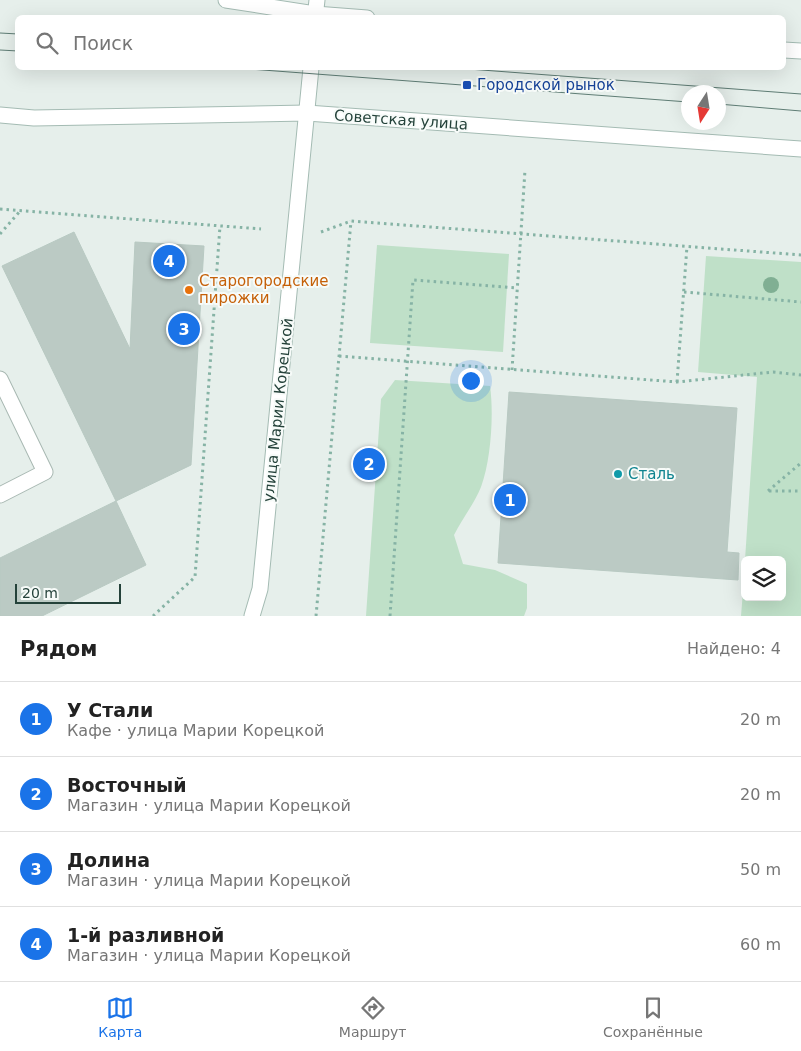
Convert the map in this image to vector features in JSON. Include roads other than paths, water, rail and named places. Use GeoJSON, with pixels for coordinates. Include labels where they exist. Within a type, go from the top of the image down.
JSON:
{"type":"FeatureCollection","features":[{"type":"Feature","properties":{"kind":"main road"},"geometry":{"type":"LineString","coordinates":[[226,0],[348,15]]}},
{"type":"Feature","properties":{"kind":"main road"},"geometry":{"type":"LineString","coordinates":[[786,50],[801,51]]}},
{"type":"Feature","properties":{"kind":"main road","name":"улица Марии Корецкой"},"geometry":{"type":"LineString","coordinates":[[252,616],[260,589],[311,70]]}},
{"type":"Feature","properties":{"kind":"main road","name":"Советская улица"},"geometry":{"type":"LineString","coordinates":[[0,115],[34,118],[306,113],[801,149]]}},
{"type":"Feature","properties":{"kind":"main road"},"geometry":{"type":"LineString","coordinates":[[0,379],[45,472],[0,494]]}},
{"type":"Feature","properties":{"kind":"tram line"},"geometry":{"type":"LineString","coordinates":[[0,33],[15,34]]}},
{"type":"Feature","properties":{"kind":"tram line"},"geometry":{"type":"LineString","coordinates":[[0,50],[15,51]]}},
{"type":"Feature","properties":{"kind":"tram line"},"geometry":{"type":"LineString","coordinates":[[263,70],[681,101]]}},
{"type":"Feature","properties":{"kind":"tram line"},"geometry":{"type":"LineString","coordinates":[[482,70],[801,94]]}},
{"type":"Feature","properties":{"kind":"tram line"},"geometry":{"type":"LineString","coordinates":[[726,105],[801,111]]}},
{"type":"Feature","properties":{"kind":"place","name":"Городской рынок"},"geometry":{"type":"Point","coordinates":[467,85]}},
{"type":"Feature","properties":{"kind":"place","name":"1-й разливной"},"geometry":{"type":"Point","coordinates":[169,261]}},
{"type":"Feature","properties":{"kind":"place","name":"Старогородские пирожки"},"geometry":{"type":"Point","coordinates":[189,290]}},
{"type":"Feature","properties":{"kind":"place","name":"Долина"},"geometry":{"type":"Point","coordinates":[184,329]}},
{"type":"Feature","properties":{"kind":"place","name":"Восточный"},"geometry":{"type":"Point","coordinates":[369,464]}},
{"type":"Feature","properties":{"kind":"place","name":"Сталь"},"geometry":{"type":"Point","coordinates":[618,474]}},
{"type":"Feature","properties":{"kind":"place","name":"У Стали"},"geometry":{"type":"Point","coordinates":[510,500]}}]}
